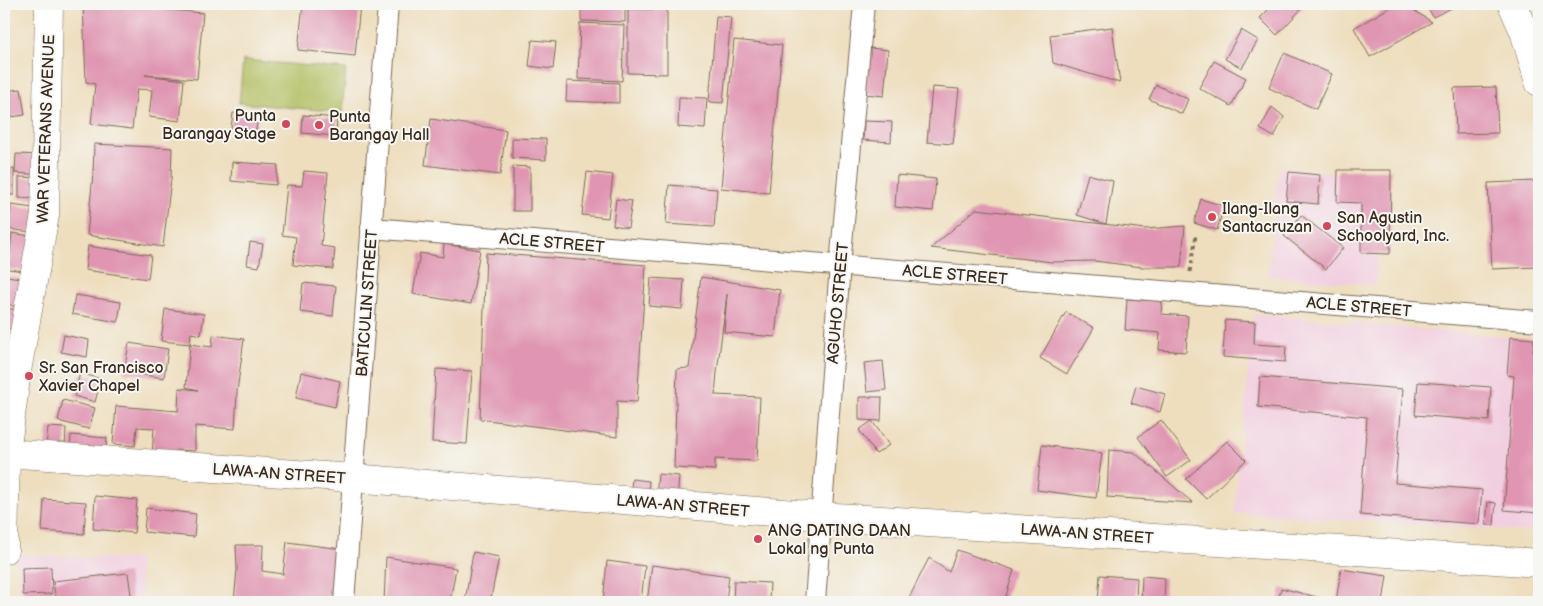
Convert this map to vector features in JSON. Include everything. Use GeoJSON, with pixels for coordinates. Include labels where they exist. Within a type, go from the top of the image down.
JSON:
{"type":"FeatureCollection","features":[{"type":"Feature","properties":{"kind":"street","name":"WAR VETERANS AVENUE"},"geometry":{"type":"LineString","coordinates":[[4,550],[6,453],[17,371],[45,215],[49,4]]}},
{"type":"Feature","properties":{"kind":"street","name":"BATICULIN STREET"},"geometry":{"type":"LineString","coordinates":[[344,602],[388,4]]}},
{"type":"Feature","properties":{"kind":"street","name":"AGUHO STREET"},"geometry":{"type":"LineString","coordinates":[[815,602],[840,265],[864,4]]}},
{"type":"Feature","properties":{"kind":"street"},"geometry":{"type":"LineString","coordinates":[[1512,4],[1524,31],[1539,82]]}},
{"type":"Feature","properties":{"kind":"street","name":"ACLE STREET"},"geometry":{"type":"LineString","coordinates":[[371,228],[1539,320]]}},
{"type":"Feature","properties":{"kind":"street","name":"LAWA-AN STREET"},"geometry":{"type":"LineString","coordinates":[[6,453],[353,478],[820,516],[1539,563]]}},
{"type":"Feature","properties":{"kind":"path"},"geometry":{"type":"LineString","coordinates":[[1187,292],[1196,235]]}},
{"type":"Feature","properties":{"kind":"shaded area","name":"San Agustin Schoolyard, Inc."},"geometry":{"type":"Polygon","coordinates":[[[1279,167],[1386,177],[1375,285],[1268,276],[1279,167]]]}},
{"type":"Feature","properties":{"kind":"shaded area"},"geometry":{"type":"Polygon","coordinates":[[[1254,314],[1539,340],[1539,532],[1234,513],[1254,314]]]}},
{"type":"Feature","properties":{"kind":"shaded area"},"geometry":{"type":"Polygon","coordinates":[[[17,555],[138,559],[142,602],[21,602],[17,555]]]}},
{"type":"Feature","properties":{"kind":"green space"},"geometry":{"type":"Polygon","coordinates":[[[243,60],[346,69],[342,112],[239,103],[243,60]]]}},
{"type":"Feature","properties":{"kind":"building"},"geometry":{"type":"Polygon","coordinates":[[[83,4],[150,4],[150,8],[203,13],[197,79],[145,75],[184,80],[180,121],[149,117],[152,90],[137,89],[132,129],[91,124],[95,84],[86,82],[83,4]]]}},
{"type":"Feature","properties":{"kind":"building"},"geometry":{"type":"Polygon","coordinates":[[[303,4],[360,4],[355,56],[298,50],[303,4]]]}},
{"type":"Feature","properties":{"kind":"building"},"geometry":{"type":"Polygon","coordinates":[[[1274,4],[1306,4],[1277,35],[1260,18],[1274,4]]]}},
{"type":"Feature","properties":{"kind":"building"},"geometry":{"type":"Polygon","coordinates":[[[1396,4],[1404,4],[1432,22],[1370,57],[1354,28],[1396,4]]]}},
{"type":"Feature","properties":{"kind":"building"},"geometry":{"type":"Polygon","coordinates":[[[1426,4],[1460,4],[1433,17],[1426,4]]]}},
{"type":"Feature","properties":{"kind":"building"},"geometry":{"type":"Polygon","coordinates":[[[581,6],[625,7],[625,22],[581,21],[581,6]]]}},
{"type":"Feature","properties":{"kind":"building"},"geometry":{"type":"Polygon","coordinates":[[[628,9],[667,10],[667,74],[628,73],[628,9]]]}},
{"type":"Feature","properties":{"kind":"building"},"geometry":{"type":"Polygon","coordinates":[[[716,16],[731,17],[723,103],[709,102],[716,16]]]}},
{"type":"Feature","properties":{"kind":"building"},"geometry":{"type":"Polygon","coordinates":[[[580,23],[624,25],[622,81],[578,79],[580,23]]]}},
{"type":"Feature","properties":{"kind":"building"},"geometry":{"type":"Polygon","coordinates":[[[1112,27],[1120,83],[1053,63],[1050,35],[1112,27]]]}},
{"type":"Feature","properties":{"kind":"building"},"geometry":{"type":"Polygon","coordinates":[[[1241,30],[1258,40],[1242,68],[1225,59],[1241,30]]]}},
{"type":"Feature","properties":{"kind":"building"},"geometry":{"type":"Polygon","coordinates":[[[532,40],[556,42],[553,69],[529,66],[532,40]]]}},
{"type":"Feature","properties":{"kind":"building"},"geometry":{"type":"Polygon","coordinates":[[[734,40],[782,45],[769,193],[721,188],[734,40]]]}},
{"type":"Feature","properties":{"kind":"building"},"geometry":{"type":"Polygon","coordinates":[[[870,48],[888,50],[884,96],[865,94],[870,48]]]}},
{"type":"Feature","properties":{"kind":"building"},"geometry":{"type":"Polygon","coordinates":[[[1284,53],[1332,74],[1316,109],[1269,88],[1284,53]]]}},
{"type":"Feature","properties":{"kind":"building"},"geometry":{"type":"Polygon","coordinates":[[[1214,61],[1246,78],[1231,106],[1199,88],[1214,61]]]}},
{"type":"Feature","properties":{"kind":"building"},"geometry":{"type":"Polygon","coordinates":[[[567,81],[619,83],[619,103],[566,101],[567,81]]]}},
{"type":"Feature","properties":{"kind":"building"},"geometry":{"type":"Polygon","coordinates":[[[1156,85],[1188,99],[1182,114],[1149,99],[1156,85]]]}},
{"type":"Feature","properties":{"kind":"building"},"geometry":{"type":"Polygon","coordinates":[[[932,87],[959,89],[953,144],[927,142],[932,87]]]}},
{"type":"Feature","properties":{"kind":"building"},"geometry":{"type":"Polygon","coordinates":[[[1496,87],[1498,133],[1456,134],[1454,88],[1496,87]]]}},
{"type":"Feature","properties":{"kind":"building"},"geometry":{"type":"Polygon","coordinates":[[[21,89],[25,115],[4,118],[4,91],[21,89]]]}},
{"type":"Feature","properties":{"kind":"building"},"geometry":{"type":"Polygon","coordinates":[[[679,97],[707,98],[705,129],[678,127],[679,97]]]}},
{"type":"Feature","properties":{"kind":"building"},"geometry":{"type":"Polygon","coordinates":[[[1272,107],[1284,117],[1274,137],[1260,129],[1272,107]]]}},
{"type":"Feature","properties":{"kind":"building"},"geometry":{"type":"Polygon","coordinates":[[[233,113],[258,115],[256,130],[231,128],[233,113]]]}},
{"type":"Feature","properties":{"kind":"building","name":"Punta Barangay Hall"},"geometry":{"type":"Polygon","coordinates":[[[303,115],[337,118],[336,136],[302,133],[303,115]]]}},
{"type":"Feature","properties":{"kind":"building"},"geometry":{"type":"Polygon","coordinates":[[[431,119],[506,130],[500,175],[425,165],[431,119]]]}},
{"type":"Feature","properties":{"kind":"building"},"geometry":{"type":"Polygon","coordinates":[[[864,121],[892,122],[891,142],[863,140],[864,121]]]}},
{"type":"Feature","properties":{"kind":"building"},"geometry":{"type":"Polygon","coordinates":[[[512,138],[546,139],[546,160],[512,158],[512,138]]]}},
{"type":"Feature","properties":{"kind":"building"},"geometry":{"type":"Polygon","coordinates":[[[94,144],[172,148],[171,179],[163,247],[87,235],[94,144]]]}},
{"type":"Feature","properties":{"kind":"building"},"geometry":{"type":"Polygon","coordinates":[[[16,154],[43,155],[42,175],[15,173],[16,154]]]}},
{"type":"Feature","properties":{"kind":"building"},"geometry":{"type":"Polygon","coordinates":[[[232,162],[278,165],[276,185],[231,181],[232,162]]]}},
{"type":"Feature","properties":{"kind":"building"},"geometry":{"type":"Polygon","coordinates":[[[513,166],[530,167],[530,211],[513,211],[513,166]]]}},
{"type":"Feature","properties":{"kind":"building"},"geometry":{"type":"Polygon","coordinates":[[[4,169],[14,169],[14,195],[4,195],[4,169]]]}},
{"type":"Feature","properties":{"kind":"building"},"geometry":{"type":"Polygon","coordinates":[[[1338,170],[1391,170],[1390,254],[1361,253],[1361,203],[1337,202],[1338,170]]]}},
{"type":"Feature","properties":{"kind":"building"},"geometry":{"type":"Polygon","coordinates":[[[304,171],[328,173],[321,246],[335,248],[333,269],[293,265],[296,237],[282,235],[287,185],[302,186],[304,171]]]}},
{"type":"Feature","properties":{"kind":"building"},"geometry":{"type":"Polygon","coordinates":[[[587,172],[613,175],[608,218],[582,215],[587,172]]]}},
{"type":"Feature","properties":{"kind":"building"},"geometry":{"type":"Polygon","coordinates":[[[1289,172],[1320,175],[1318,204],[1286,201],[1289,172]]]}},
{"type":"Feature","properties":{"kind":"building"},"geometry":{"type":"Polygon","coordinates":[[[1088,174],[1113,181],[1106,224],[1077,215],[1088,174]]]}},
{"type":"Feature","properties":{"kind":"building"},"geometry":{"type":"Polygon","coordinates":[[[897,175],[936,179],[933,211],[895,207],[897,175]]]}},
{"type":"Feature","properties":{"kind":"building"},"geometry":{"type":"Polygon","coordinates":[[[19,177],[43,178],[43,199],[19,198],[19,177]]]}},
{"type":"Feature","properties":{"kind":"building"},"geometry":{"type":"Polygon","coordinates":[[[1536,181],[1539,267],[1492,269],[1488,183],[1536,181]]]}},
{"type":"Feature","properties":{"kind":"building"},"geometry":{"type":"Polygon","coordinates":[[[669,185],[717,189],[714,227],[666,224],[669,185]]]}},
{"type":"Feature","properties":{"kind":"building"},"geometry":{"type":"Polygon","coordinates":[[[616,199],[632,201],[628,228],[613,225],[616,199]]]}},
{"type":"Feature","properties":{"kind":"building"},"geometry":{"type":"Polygon","coordinates":[[[1201,199],[1224,206],[1217,230],[1194,223],[1201,199]]]}},
{"type":"Feature","properties":{"kind":"building"},"geometry":{"type":"Polygon","coordinates":[[[11,205],[41,209],[38,233],[8,229],[11,205]]]}},
{"type":"Feature","properties":{"kind":"building"},"geometry":{"type":"Polygon","coordinates":[[[976,209],[1146,229],[1185,226],[1181,267],[1142,267],[1094,261],[1052,262],[931,248],[976,209]]]}},
{"type":"Feature","properties":{"kind":"building"},"geometry":{"type":"Polygon","coordinates":[[[1301,215],[1343,248],[1326,269],[1284,236],[1301,215]]]}},
{"type":"Feature","properties":{"kind":"building"},"geometry":{"type":"Polygon","coordinates":[[[12,233],[37,237],[32,272],[8,269],[12,233]]]}},
{"type":"Feature","properties":{"kind":"building"},"geometry":{"type":"Polygon","coordinates":[[[250,242],[263,244],[259,267],[247,265],[250,242]]]}},
{"type":"Feature","properties":{"kind":"building"},"geometry":{"type":"Polygon","coordinates":[[[444,244],[480,250],[471,304],[413,294],[420,253],[443,257],[444,244]]]}},
{"type":"Feature","properties":{"kind":"building"},"geometry":{"type":"Polygon","coordinates":[[[88,246],[151,255],[148,279],[85,270],[88,246]]]}},
{"type":"Feature","properties":{"kind":"building"},"geometry":{"type":"Polygon","coordinates":[[[486,253],[646,265],[637,402],[617,401],[617,437],[480,419],[486,253]]]}},
{"type":"Feature","properties":{"kind":"building"},"geometry":{"type":"Polygon","coordinates":[[[8,276],[29,280],[21,311],[4,301],[8,276]]]}},
{"type":"Feature","properties":{"kind":"building"},"geometry":{"type":"Polygon","coordinates":[[[701,277],[780,290],[775,337],[724,332],[727,294],[715,395],[760,397],[757,461],[715,459],[715,470],[674,468],[677,369],[689,368],[701,277]]]}},
{"type":"Feature","properties":{"kind":"building"},"geometry":{"type":"Polygon","coordinates":[[[651,278],[684,280],[682,309],[649,306],[651,278]]]}},
{"type":"Feature","properties":{"kind":"building"},"geometry":{"type":"Polygon","coordinates":[[[303,283],[336,286],[333,316],[300,312],[303,283]]]}},
{"type":"Feature","properties":{"kind":"building"},"geometry":{"type":"Polygon","coordinates":[[[75,295],[121,302],[118,322],[72,314],[75,295]]]}},
{"type":"Feature","properties":{"kind":"building"},"geometry":{"type":"Polygon","coordinates":[[[1127,299],[1162,301],[1161,314],[1188,316],[1186,352],[1159,350],[1160,333],[1125,330],[1127,299]]]}},
{"type":"Feature","properties":{"kind":"building"},"geometry":{"type":"Polygon","coordinates":[[[5,308],[25,311],[23,332],[4,327],[5,308]]]}},
{"type":"Feature","properties":{"kind":"building"},"geometry":{"type":"Polygon","coordinates":[[[165,309],[204,314],[201,335],[191,333],[190,344],[161,341],[165,309]]]}},
{"type":"Feature","properties":{"kind":"building"},"geometry":{"type":"Polygon","coordinates":[[[1066,312],[1094,328],[1067,374],[1040,358],[1066,312]]]}},
{"type":"Feature","properties":{"kind":"building"},"geometry":{"type":"Polygon","coordinates":[[[1225,320],[1255,322],[1254,344],[1286,346],[1285,362],[1223,357],[1225,320]]]}},
{"type":"Feature","properties":{"kind":"building"},"geometry":{"type":"Polygon","coordinates":[[[64,335],[89,340],[87,357],[61,352],[64,335]]]}},
{"type":"Feature","properties":{"kind":"building"},"geometry":{"type":"Polygon","coordinates":[[[213,335],[244,339],[237,392],[235,429],[195,426],[195,451],[176,450],[175,457],[152,455],[154,428],[137,427],[135,446],[113,444],[116,406],[178,411],[179,388],[198,390],[186,387],[190,344],[212,347],[213,335]]]}},
{"type":"Feature","properties":{"kind":"building"},"geometry":{"type":"Polygon","coordinates":[[[1510,337],[1534,339],[1533,353],[1539,354],[1539,513],[1504,510],[1514,376],[1507,375],[1510,337]]]}},
{"type":"Feature","properties":{"kind":"building"},"geometry":{"type":"Polygon","coordinates":[[[4,341],[14,344],[12,364],[4,363],[4,341]]]}},
{"type":"Feature","properties":{"kind":"building"},"geometry":{"type":"Polygon","coordinates":[[[129,343],[168,349],[164,378],[124,372],[129,343]]]}},
{"type":"Feature","properties":{"kind":"building"},"geometry":{"type":"Polygon","coordinates":[[[883,361],[886,390],[867,392],[864,363],[883,361]]]}},
{"type":"Feature","properties":{"kind":"building"},"geometry":{"type":"Polygon","coordinates":[[[436,369],[472,371],[467,444],[432,442],[436,369]]]}},
{"type":"Feature","properties":{"kind":"building"},"geometry":{"type":"Polygon","coordinates":[[[301,372],[340,381],[335,407],[296,398],[301,372]]]}},
{"type":"Feature","properties":{"kind":"building"},"geometry":{"type":"Polygon","coordinates":[[[80,373],[101,379],[95,402],[74,396],[80,373]]]}},
{"type":"Feature","properties":{"kind":"building"},"geometry":{"type":"Polygon","coordinates":[[[1260,377],[1403,389],[1395,483],[1482,490],[1479,524],[1360,515],[1367,417],[1258,407],[1260,377]]]}},
{"type":"Feature","properties":{"kind":"building"},"geometry":{"type":"Polygon","coordinates":[[[1418,382],[1491,387],[1489,421],[1415,415],[1418,382]]]}},
{"type":"Feature","properties":{"kind":"building"},"geometry":{"type":"Polygon","coordinates":[[[1136,386],[1165,394],[1160,412],[1131,403],[1136,386]]]}},
{"type":"Feature","properties":{"kind":"building"},"geometry":{"type":"Polygon","coordinates":[[[859,397],[882,397],[881,421],[859,420],[859,397]]]}},
{"type":"Feature","properties":{"kind":"building"},"geometry":{"type":"Polygon","coordinates":[[[63,400],[95,408],[89,429],[58,421],[63,400]]]}},
{"type":"Feature","properties":{"kind":"building"},"geometry":{"type":"Polygon","coordinates":[[[1161,420],[1191,460],[1167,477],[1138,437],[1161,420]]]}},
{"type":"Feature","properties":{"kind":"building"},"geometry":{"type":"Polygon","coordinates":[[[872,421],[889,445],[876,454],[859,430],[872,421]]]}},
{"type":"Feature","properties":{"kind":"building"},"geometry":{"type":"Polygon","coordinates":[[[48,427],[66,428],[65,449],[46,447],[48,427]]]}},
{"type":"Feature","properties":{"kind":"building"},"geometry":{"type":"Polygon","coordinates":[[[71,435],[107,438],[105,459],[70,456],[71,435]]]}},
{"type":"Feature","properties":{"kind":"building"},"geometry":{"type":"Polygon","coordinates":[[[1227,441],[1246,460],[1206,499],[1186,479],[1227,441]]]}},
{"type":"Feature","properties":{"kind":"building"},"geometry":{"type":"Polygon","coordinates":[[[1042,445],[1102,453],[1096,498],[1037,490],[1042,445]]]}},
{"type":"Feature","properties":{"kind":"building"},"geometry":{"type":"Polygon","coordinates":[[[1109,450],[1134,452],[1193,503],[1107,497],[1109,450]]]}},
{"type":"Feature","properties":{"kind":"building"},"geometry":{"type":"Polygon","coordinates":[[[658,474],[679,476],[677,501],[656,499],[658,474]]]}},
{"type":"Feature","properties":{"kind":"building"},"geometry":{"type":"Polygon","coordinates":[[[632,479],[649,481],[648,498],[630,496],[632,479]]]}},
{"type":"Feature","properties":{"kind":"building"},"geometry":{"type":"Polygon","coordinates":[[[95,496],[137,500],[134,533],[93,529],[95,496]]]}},
{"type":"Feature","properties":{"kind":"building"},"geometry":{"type":"Polygon","coordinates":[[[44,499],[86,502],[84,534],[42,531],[44,499]]]}},
{"type":"Feature","properties":{"kind":"building"},"geometry":{"type":"Polygon","coordinates":[[[1488,502],[1496,503],[1494,525],[1486,525],[1488,502]]]}},
{"type":"Feature","properties":{"kind":"building"},"geometry":{"type":"Polygon","coordinates":[[[146,508],[196,514],[194,537],[144,532],[146,508]]]}},
{"type":"Feature","properties":{"kind":"building"},"geometry":{"type":"Polygon","coordinates":[[[287,542],[342,549],[335,602],[234,602],[237,569],[236,545],[263,545],[262,571],[283,574],[287,542]]]}},
{"type":"Feature","properties":{"kind":"building"},"geometry":{"type":"Polygon","coordinates":[[[957,550],[1014,570],[1004,602],[907,602],[929,558],[949,572],[957,550]]]}},
{"type":"Feature","properties":{"kind":"building"},"geometry":{"type":"Polygon","coordinates":[[[473,552],[499,557],[491,598],[506,602],[465,602],[473,552]]]}},
{"type":"Feature","properties":{"kind":"building"},"geometry":{"type":"Polygon","coordinates":[[[386,557],[456,568],[450,602],[416,600],[417,602],[384,602],[386,557]]]}},
{"type":"Feature","properties":{"kind":"building"},"geometry":{"type":"Polygon","coordinates":[[[607,561],[645,566],[641,602],[603,602],[607,561]]]}},
{"type":"Feature","properties":{"kind":"building"},"geometry":{"type":"Polygon","coordinates":[[[652,565],[729,576],[726,602],[647,602],[652,565]]]}},
{"type":"Feature","properties":{"kind":"building"},"geometry":{"type":"Polygon","coordinates":[[[51,567],[52,594],[23,595],[22,568],[51,567]]]}},
{"type":"Feature","properties":{"kind":"building"},"geometry":{"type":"Polygon","coordinates":[[[1341,569],[1387,576],[1383,602],[1336,602],[1341,569]]]}},
{"type":"Feature","properties":{"kind":"building"},"geometry":{"type":"Polygon","coordinates":[[[128,573],[132,602],[56,602],[53,581],[128,573]]]}},
{"type":"Feature","properties":{"kind":"building"},"geometry":{"type":"Polygon","coordinates":[[[1100,575],[1137,578],[1136,602],[1098,602],[1100,575]]]}},
{"type":"Feature","properties":{"kind":"building"},"geometry":{"type":"Polygon","coordinates":[[[1142,576],[1165,578],[1164,602],[1141,602],[1142,576]]]}},
{"type":"Feature","properties":{"kind":"building"},"geometry":{"type":"Polygon","coordinates":[[[734,581],[770,583],[769,602],[733,602],[734,581]]]}},
{"type":"Feature","properties":{"kind":"building"},"geometry":{"type":"Polygon","coordinates":[[[1281,588],[1336,602],[1278,602],[1281,588]]]}},
{"type":"Feature","properties":{"kind":"place","name":"Punta Barangay Stage"},"geometry":{"type":"Point","coordinates":[286,124]}},
{"type":"Feature","properties":{"kind":"place","name":"Punta Barangay Hall"},"geometry":{"type":"Point","coordinates":[319,125]}},
{"type":"Feature","properties":{"kind":"place","name":"Ilang-Ilang Santacruzan"},"geometry":{"type":"Point","coordinates":[1212,217]}},
{"type":"Feature","properties":{"kind":"place","name":"San Agustin Schoolyard, Inc."},"geometry":{"type":"Point","coordinates":[1327,226]}},
{"type":"Feature","properties":{"kind":"place","name":"Sr. San Francisco Xavier Chapel"},"geometry":{"type":"Point","coordinates":[29,376]}},
{"type":"Feature","properties":{"kind":"place","name":"ANG DATING DAAN Lokal ng Punta"},"geometry":{"type":"Point","coordinates":[758,539]}}]}
